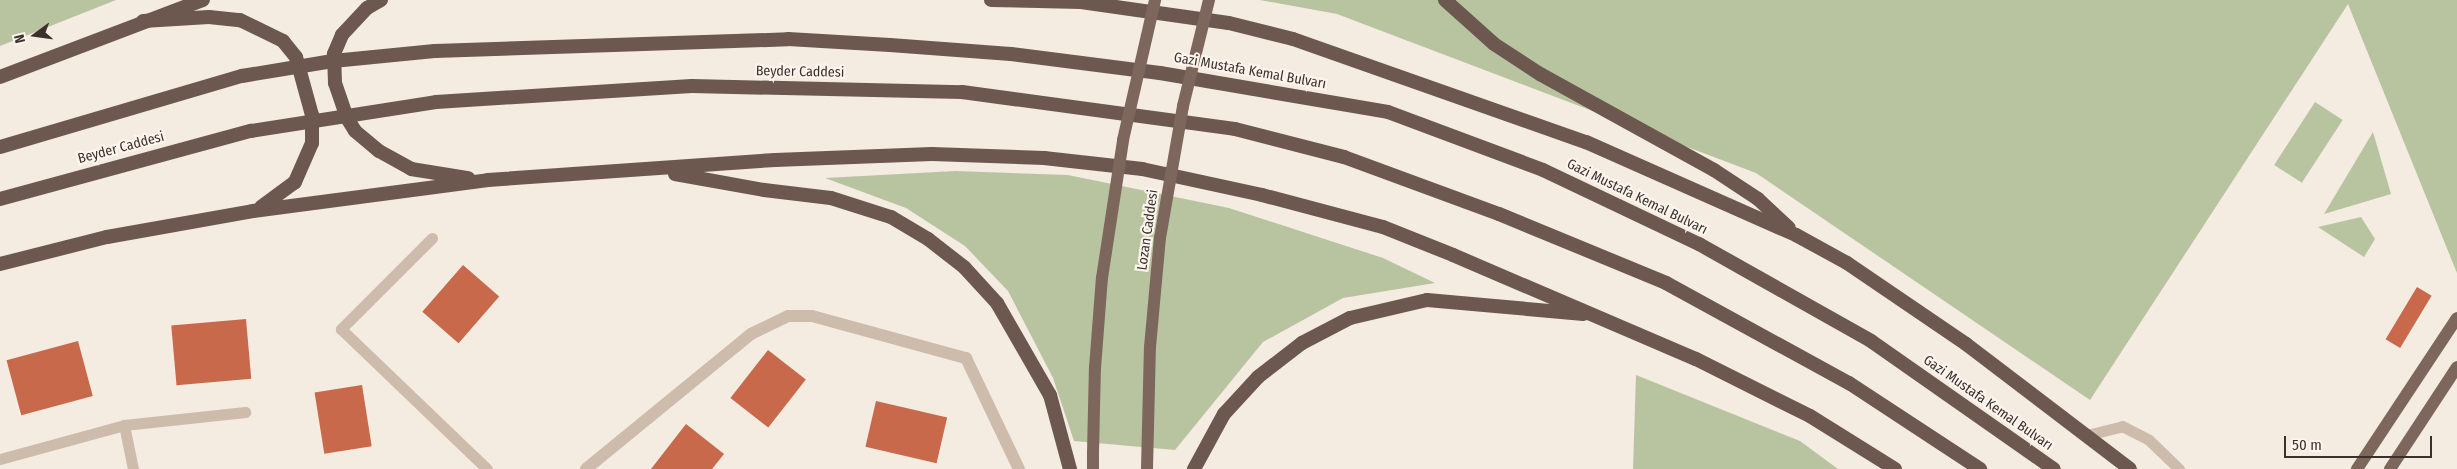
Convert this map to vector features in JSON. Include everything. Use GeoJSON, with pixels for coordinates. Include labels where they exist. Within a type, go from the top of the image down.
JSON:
{"type":"FeatureCollection","features":[{"type":"Feature","properties":{"kind":"highway"},"geometry":{"type":"LineString","coordinates":[[0,77],[203,0]]}},
{"type":"Feature","properties":{"kind":"highway"},"geometry":{"type":"LineString","coordinates":[[381,0],[366,8],[342,35],[334,54],[335,83],[347,118],[355,131],[379,151],[411,169],[488,180]]}},
{"type":"Feature","properties":{"kind":"highway"},"geometry":{"type":"LineString","coordinates":[[991,0],[1081,2],[1229,23],[1293,40],[1586,142],[1796,235],[1847,263],[1966,344],[2130,469]]}},
{"type":"Feature","properties":{"kind":"highway"},"geometry":{"type":"LineString","coordinates":[[1446,0],[1494,44],[1758,199],[1796,235]]}},
{"type":"Feature","properties":{"kind":"highway"},"geometry":{"type":"LineString","coordinates":[[144,21],[209,17],[240,20],[283,41],[296,57],[312,115],[312,143],[295,182],[276,198],[252,211]]}},
{"type":"Feature","properties":{"kind":"highway","name":"Gazi Mustafa Kemal Bulvarı"},"geometry":{"type":"LineString","coordinates":[[0,147],[242,76],[333,61],[435,51],[788,40],[1011,54],[1160,73],[1388,112],[1544,170],[1699,244],[1871,341],[2053,468]]}},
{"type":"Feature","properties":{"kind":"highway","name":"Beyder Caddesi"},"geometry":{"type":"LineString","coordinates":[[0,199],[251,131],[436,102],[722,86],[962,92],[1161,118],[1235,130],[1344,156],[1499,214],[1666,282],[1849,383],[1980,469]]}},
{"type":"Feature","properties":{"kind":"highway"},"geometry":{"type":"LineString","coordinates":[[0,264],[107,238],[252,211],[488,180],[657,171],[775,160],[932,154],[1044,158],[1142,169],[1262,194],[1383,227],[1696,359],[1810,416],[1895,469]]}},
{"type":"Feature","properties":{"kind":"highway"},"geometry":{"type":"LineString","coordinates":[[657,171],[764,190],[831,198],[891,217],[928,239],[964,267],[997,303],[1050,395],[1070,469]]}},
{"type":"Feature","properties":{"kind":"highway"},"geometry":{"type":"LineString","coordinates":[[1194,469],[1224,414],[1258,377],[1302,343],[1350,318],[1427,300],[1481,303],[1520,310],[1593,314]]}},
{"type":"Feature","properties":{"kind":"main road"},"geometry":{"type":"LineString","coordinates":[[1093,469],[1095,368],[1102,278],[1122,140],[1155,0]]}},
{"type":"Feature","properties":{"kind":"main road","name":"Lozan Caddesi"},"geometry":{"type":"LineString","coordinates":[[1147,468],[1150,347],[1160,238],[1182,106],[1209,0]]}},
{"type":"Feature","properties":{"kind":"main road"},"geometry":{"type":"LineString","coordinates":[[2357,469],[2457,318]]}},
{"type":"Feature","properties":{"kind":"main road"},"geometry":{"type":"LineString","coordinates":[[2390,469],[2457,366]]}},
{"type":"Feature","properties":{"kind":"street"},"geometry":{"type":"LineString","coordinates":[[586,469],[751,334],[788,316],[812,316],[966,358],[1019,469]]}},
{"type":"Feature","properties":{"kind":"lane"},"geometry":{"type":"LineString","coordinates":[[432,238],[341,329],[487,469]]}},
{"type":"Feature","properties":{"kind":"lane"},"geometry":{"type":"LineString","coordinates":[[0,459],[124,425],[245,412]]}},
{"type":"Feature","properties":{"kind":"lane"},"geometry":{"type":"LineString","coordinates":[[124,425],[133,469]]}},
{"type":"Feature","properties":{"kind":"lane"},"geometry":{"type":"LineString","coordinates":[[2087,435],[2122,426],[2149,440],[2179,469]]}},
{"type":"Feature","properties":{"kind":"green space"},"geometry":{"type":"Polygon","coordinates":[[[0,0],[116,0],[0,46],[0,0]]]}},
{"type":"Feature","properties":{"kind":"green space"},"geometry":{"type":"Polygon","coordinates":[[[1260,0],[2457,0],[2457,273],[2348,4],[2090,400],[1756,173],[1337,14],[1260,0]]]}},
{"type":"Feature","properties":{"kind":"green space"},"geometry":{"type":"Polygon","coordinates":[[[2315,102],[2343,120],[2302,183],[2274,165],[2315,102]]]}},
{"type":"Feature","properties":{"kind":"green space"},"geometry":{"type":"Polygon","coordinates":[[[2373,132],[2391,194],[2324,214],[2373,132]]]}},
{"type":"Feature","properties":{"kind":"green space"},"geometry":{"type":"Polygon","coordinates":[[[955,171],[1068,175],[1229,208],[1383,258],[1435,283],[1343,298],[1263,342],[1175,450],[1074,441],[1053,378],[1008,291],[965,246],[906,208],[825,178],[955,171]]]}},
{"type":"Feature","properties":{"kind":"green space"},"geometry":{"type":"Polygon","coordinates":[[[2361,217],[2375,239],[2364,257],[2318,227],[2361,217]]]}},
{"type":"Feature","properties":{"kind":"green space"},"geometry":{"type":"Polygon","coordinates":[[[1636,375],[1800,441],[1838,469],[1633,469],[1636,375]]]}},
{"type":"Feature","properties":{"kind":"building"},"geometry":{"type":"Polygon","coordinates":[[[463,265],[499,296],[459,343],[422,312],[463,265]]]}},
{"type":"Feature","properties":{"kind":"building"},"geometry":{"type":"Polygon","coordinates":[[[2417,287],[2432,296],[2400,348],[2386,339],[2417,287]]]}},
{"type":"Feature","properties":{"kind":"building"},"geometry":{"type":"Polygon","coordinates":[[[246,319],[251,379],[177,385],[171,326],[246,319]]]}},
{"type":"Feature","properties":{"kind":"building"},"geometry":{"type":"Polygon","coordinates":[[[78,341],[93,396],[21,415],[7,360],[78,341]]]}},
{"type":"Feature","properties":{"kind":"building"},"geometry":{"type":"Polygon","coordinates":[[[768,350],[806,380],[768,428],[730,398],[768,350]]]}},
{"type":"Feature","properties":{"kind":"building"},"geometry":{"type":"Polygon","coordinates":[[[362,385],[372,446],[324,454],[315,393],[362,385]]]}},
{"type":"Feature","properties":{"kind":"building"},"geometry":{"type":"Polygon","coordinates":[[[876,401],[947,417],[937,463],[865,447],[876,401]]]}},
{"type":"Feature","properties":{"kind":"building"},"geometry":{"type":"Polygon","coordinates":[[[686,424],[724,454],[712,469],[651,469],[686,424]]]}}]}
